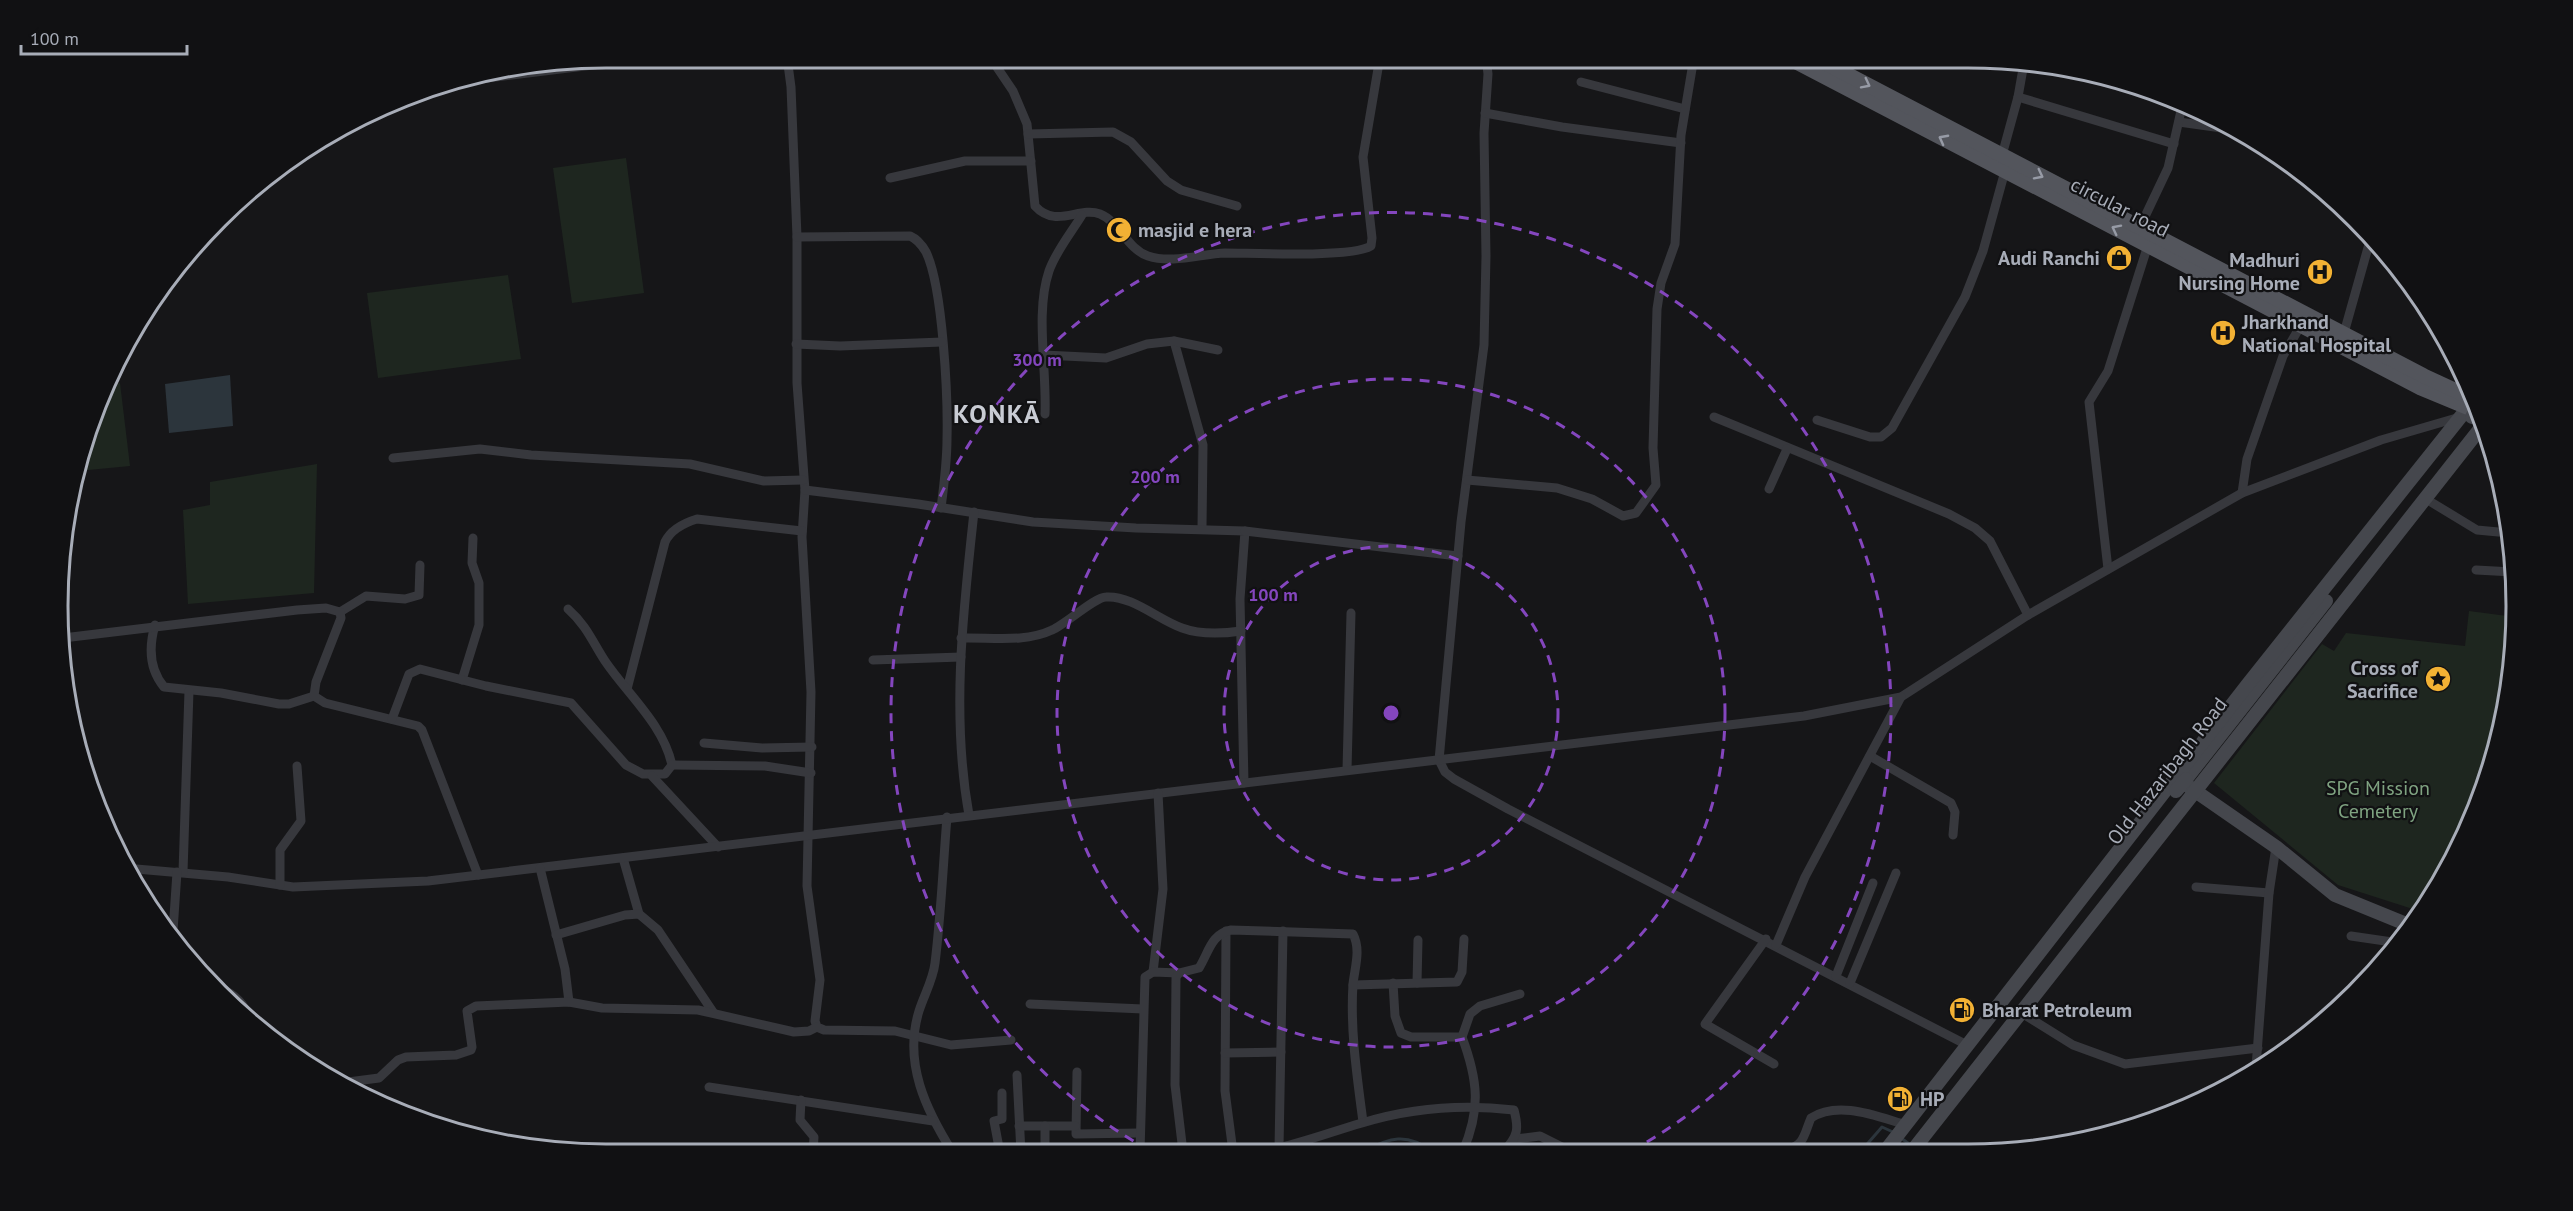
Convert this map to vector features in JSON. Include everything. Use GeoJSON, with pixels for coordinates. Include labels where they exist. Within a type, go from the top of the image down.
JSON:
{"type":"FeatureCollection","features":[{"type":"Feature","properties":{"kind":"main road","name":"circular road"},"geometry":{"type":"LineString","coordinates":[[1809,68],[2002,165],[2140,227],[2447,388],[2466,404]]}},
{"type":"Feature","properties":{"kind":"main road","name":"circular road"},"geometry":{"type":"LineString","coordinates":[[1833,68],[2002,165],[2148,245],[2301,325],[2468,407]]}},
{"type":"Feature","properties":{"kind":"street"},"geometry":{"type":"LineString","coordinates":[[789,68],[797,237],[796,344],[804,485],[802,531],[812,747],[807,836],[809,917],[820,980],[815,1013],[817,1027]]}},
{"type":"Feature","properties":{"kind":"street"},"geometry":{"type":"LineString","coordinates":[[997,68],[1021,106],[1029,134],[1033,200],[1040,211],[1053,217],[1099,213],[1108,218],[1137,250],[1159,258],[1223,253],[1319,253],[1371,246],[1363,156],[1378,68]]}},
{"type":"Feature","properties":{"kind":"street"},"geometry":{"type":"LineString","coordinates":[[1487,68],[1484,345],[1458,556],[1439,760],[1445,772],[1463,784],[1967,1045]]}},
{"type":"Feature","properties":{"kind":"street"},"geometry":{"type":"LineString","coordinates":[[1467,480],[1557,488],[1592,499],[1623,516],[1636,513],[1652,494],[1656,476],[1653,448],[1657,309],[1661,283],[1675,244],[1681,143],[1692,68]]}},
{"type":"Feature","properties":{"kind":"street"},"geometry":{"type":"LineString","coordinates":[[1817,420],[1870,437],[1881,438],[1892,428],[1965,297],[1981,258],[2023,71]]}},
{"type":"Feature","properties":{"kind":"street"},"geometry":{"type":"LineString","coordinates":[[1581,82],[1685,109]]}},
{"type":"Feature","properties":{"kind":"street"},"geometry":{"type":"LineString","coordinates":[[2018,96],[2174,144]]}},
{"type":"Feature","properties":{"kind":"street"},"geometry":{"type":"LineString","coordinates":[[2140,227],[2168,168],[2181,112]]}},
{"type":"Feature","properties":{"kind":"street"},"geometry":{"type":"LineString","coordinates":[[1485,113],[1562,127],[1681,143]]}},
{"type":"Feature","properties":{"kind":"street"},"geometry":{"type":"LineString","coordinates":[[2179,122],[2211,127]]}},
{"type":"Feature","properties":{"kind":"street"},"geometry":{"type":"LineString","coordinates":[[1029,134],[1113,132],[1131,142],[1167,181],[1181,190],[1237,206]]}},
{"type":"Feature","properties":{"kind":"street"},"geometry":{"type":"LineString","coordinates":[[890,178],[965,161],[1031,161]]}},
{"type":"Feature","properties":{"kind":"street"},"geometry":{"type":"LineString","coordinates":[[1045,414],[1044,355],[1047,278],[1054,259],[1082,215]]}},
{"type":"Feature","properties":{"kind":"street"},"geometry":{"type":"LineString","coordinates":[[797,237],[901,236],[916,239],[928,259],[942,342],[947,437],[941,508]]}},
{"type":"Feature","properties":{"kind":"street"},"geometry":{"type":"LineString","coordinates":[[2108,569],[2090,402],[2108,371],[2148,245]]}},
{"type":"Feature","properties":{"kind":"street"},"geometry":{"type":"LineString","coordinates":[[2344,333],[2368,247]]}},
{"type":"Feature","properties":{"kind":"street"},"geometry":{"type":"LineString","coordinates":[[2242,493],[2247,459],[2283,356],[2301,325]]}},
{"type":"Feature","properties":{"kind":"street"},"geometry":{"type":"LineString","coordinates":[[1044,355],[1106,358],[1147,344],[1174,341],[1218,350]]}},
{"type":"Feature","properties":{"kind":"street"},"geometry":{"type":"LineString","coordinates":[[1174,341],[1203,445],[1202,528]]}},
{"type":"Feature","properties":{"kind":"street"},"geometry":{"type":"LineString","coordinates":[[796,344],[840,346],[942,342]]}},
{"type":"Feature","properties":{"kind":"street"},"geometry":{"type":"LineString","coordinates":[[137,869],[180,872],[293,887],[428,881],[807,836],[969,814],[1804,716],[1901,697],[2028,615],[2242,493],[2381,440],[2470,413]]}},
{"type":"Feature","properties":{"kind":"street","name":"Old Hazaribagh Road"},"geometry":{"type":"LineString","coordinates":[[2184,786],[2471,416]]}},
{"type":"Feature","properties":{"kind":"street"},"geometry":{"type":"LineString","coordinates":[[1714,417],[1896,492],[1975,528],[1990,541],[2028,615]]}},
{"type":"Feature","properties":{"kind":"street","name":"Old Hazaribagh Road"},"geometry":{"type":"LineString","coordinates":[[1903,1142],[1972,1047],[2433,478],[2471,417]]}},
{"type":"Feature","properties":{"kind":"street"},"geometry":{"type":"LineString","coordinates":[[1903,1142],[1967,1045],[2426,499],[2471,418]]}},
{"type":"Feature","properties":{"kind":"street"},"geometry":{"type":"LineString","coordinates":[[393,458],[480,449],[531,455],[690,464],[764,481],[804,485],[1024,521],[1245,531],[1458,556]]}},
{"type":"Feature","properties":{"kind":"street"},"geometry":{"type":"LineString","coordinates":[[1769,489],[1787,449]]}},
{"type":"Feature","properties":{"kind":"street"},"geometry":{"type":"LineString","coordinates":[[2426,499],[2477,530],[2501,532]]}},
{"type":"Feature","properties":{"kind":"street"},"geometry":{"type":"LineString","coordinates":[[969,814],[963,756],[961,638],[974,512]]}},
{"type":"Feature","properties":{"kind":"street"},"geometry":{"type":"LineString","coordinates":[[627,689],[665,542],[675,529],[685,522],[697,519],[802,531]]}},
{"type":"Feature","properties":{"kind":"street"},"geometry":{"type":"LineString","coordinates":[[1244,783],[1241,631],[1245,531]]}},
{"type":"Feature","properties":{"kind":"street"},"geometry":{"type":"LineString","coordinates":[[462,680],[479,625],[479,583],[472,563],[473,538]]}},
{"type":"Feature","properties":{"kind":"street"},"geometry":{"type":"LineString","coordinates":[[69,637],[155,625],[304,609],[326,608],[340,612],[366,596],[405,599],[419,595],[420,565]]}},
{"type":"Feature","properties":{"kind":"street"},"geometry":{"type":"LineString","coordinates":[[2476,570],[2504,572]]}},
{"type":"Feature","properties":{"kind":"street"},"geometry":{"type":"LineString","coordinates":[[961,638],[1041,635],[1066,623],[1097,599],[1106,597],[1139,607],[1183,628],[1204,633],[1241,631]]}},
{"type":"Feature","properties":{"kind":"street"},"geometry":{"type":"LineString","coordinates":[[568,609],[590,633],[604,659],[659,731],[672,765]]}},
{"type":"Feature","properties":{"kind":"street"},"geometry":{"type":"LineString","coordinates":[[314,696],[316,682],[339,626],[340,612]]}},
{"type":"Feature","properties":{"kind":"street"},"geometry":{"type":"LineString","coordinates":[[1347,771],[1352,613]]}},
{"type":"Feature","properties":{"kind":"street"},"geometry":{"type":"LineString","coordinates":[[155,625],[150,654],[159,681],[164,687],[221,693],[279,704],[289,704],[314,696]]}},
{"type":"Feature","properties":{"kind":"street"},"geometry":{"type":"LineString","coordinates":[[873,660],[961,657]]}},
{"type":"Feature","properties":{"kind":"street"},"geometry":{"type":"LineString","coordinates":[[392,719],[404,684],[413,670],[571,703],[633,770],[652,776],[665,774],[672,765]]}},
{"type":"Feature","properties":{"kind":"street"},"geometry":{"type":"LineString","coordinates":[[174,926],[180,872],[189,691]]}},
{"type":"Feature","properties":{"kind":"street"},"geometry":{"type":"LineString","coordinates":[[314,696],[319,701],[392,719],[422,730],[478,875]]}},
{"type":"Feature","properties":{"kind":"street"},"geometry":{"type":"LineString","coordinates":[[1776,945],[1805,877],[1901,697]]}},
{"type":"Feature","properties":{"kind":"street"},"geometry":{"type":"LineString","coordinates":[[704,744],[762,748],[812,747]]}},
{"type":"Feature","properties":{"kind":"street"},"geometry":{"type":"LineString","coordinates":[[1870,756],[1951,803],[1954,812],[1953,835]]}},
{"type":"Feature","properties":{"kind":"street"},"geometry":{"type":"LineString","coordinates":[[672,765],[759,766],[811,773]]}},
{"type":"Feature","properties":{"kind":"street"},"geometry":{"type":"LineString","coordinates":[[280,885],[280,850],[301,821],[297,766]]}},
{"type":"Feature","properties":{"kind":"street"},"geometry":{"type":"LineString","coordinates":[[652,776],[718,847]]}},
{"type":"Feature","properties":{"kind":"street"},"geometry":{"type":"LineString","coordinates":[[2184,786],[2276,847],[2335,895],[2402,923]]}},
{"type":"Feature","properties":{"kind":"street"},"geometry":{"type":"LineString","coordinates":[[1903,1142],[2020,1012],[2184,786]]}},
{"type":"Feature","properties":{"kind":"street"},"geometry":{"type":"LineString","coordinates":[[1153,972],[1163,889],[1158,793]]}},
{"type":"Feature","properties":{"kind":"street"},"geometry":{"type":"LineString","coordinates":[[947,817],[934,966],[919,1011],[914,1035],[917,1076],[922,1098],[947,1144]]}},
{"type":"Feature","properties":{"kind":"street"},"geometry":{"type":"LineString","coordinates":[[2257,1058],[2269,893],[2276,847]]}},
{"type":"Feature","properties":{"kind":"street"},"geometry":{"type":"LineString","coordinates":[[623,858],[639,914],[658,930],[713,1012]]}},
{"type":"Feature","properties":{"kind":"street"},"geometry":{"type":"LineString","coordinates":[[540,868],[556,935],[568,1002]]}},
{"type":"Feature","properties":{"kind":"street"},"geometry":{"type":"LineString","coordinates":[[1850,983],[1896,873]]}},
{"type":"Feature","properties":{"kind":"street"},"geometry":{"type":"LineString","coordinates":[[1836,976],[1872,883]]}},
{"type":"Feature","properties":{"kind":"street"},"geometry":{"type":"LineString","coordinates":[[2196,887],[2269,893]]}},
{"type":"Feature","properties":{"kind":"street"},"geometry":{"type":"LineString","coordinates":[[556,935],[625,915],[639,914]]}},
{"type":"Feature","properties":{"kind":"street"},"geometry":{"type":"LineString","coordinates":[[1226,931],[1225,1053],[1227,1122],[1231,1144]]}},
{"type":"Feature","properties":{"kind":"street"},"geometry":{"type":"LineString","coordinates":[[1140,1144],[1145,977],[1153,972],[1179,973],[1199,968],[1215,937],[1226,931],[1353,934],[1357,951],[1353,985],[1353,1036],[1363,1122]]}},
{"type":"Feature","properties":{"kind":"street"},"geometry":{"type":"LineString","coordinates":[[1279,1144],[1282,931]]}},
{"type":"Feature","properties":{"kind":"street"},"geometry":{"type":"LineString","coordinates":[[2351,936],[2387,941]]}},
{"type":"Feature","properties":{"kind":"street"},"geometry":{"type":"LineString","coordinates":[[1353,985],[1457,982],[1462,972],[1464,939]]}},
{"type":"Feature","properties":{"kind":"street"},"geometry":{"type":"LineString","coordinates":[[1766,939],[1705,1024],[1774,1064]]}},
{"type":"Feature","properties":{"kind":"street"},"geometry":{"type":"LineString","coordinates":[[1417,982],[1418,940]]}},
{"type":"Feature","properties":{"kind":"street"},"geometry":{"type":"LineString","coordinates":[[1179,973],[1175,1085],[1182,1144]]}},
{"type":"Feature","properties":{"kind":"street"},"geometry":{"type":"LineString","coordinates":[[1393,983],[1395,1016],[1401,1033],[1411,1037],[1462,1037]]}},
{"type":"Feature","properties":{"kind":"street"},"geometry":{"type":"LineString","coordinates":[[1465,1144],[1476,1107],[1475,1076],[1462,1037],[1470,1014],[1480,1006],[1520,994]]}},
{"type":"Feature","properties":{"kind":"street"},"geometry":{"type":"LineString","coordinates":[[355,1081],[379,1078],[398,1060],[406,1057],[456,1054],[471,1050],[467,1017],[470,1007],[568,1002],[602,1008],[713,1012],[794,1032],[809,1031],[817,1027],[833,1031],[895,1031],[936,1043],[962,1046],[1011,1040]]}},
{"type":"Feature","properties":{"kind":"street"},"geometry":{"type":"LineString","coordinates":[[1030,1004],[1143,1009]]}},
{"type":"Feature","properties":{"kind":"street"},"geometry":{"type":"LineString","coordinates":[[2020,1012],[2073,1045],[2124,1064],[2258,1048]]}},
{"type":"Feature","properties":{"kind":"street"},"geometry":{"type":"LineString","coordinates":[[1225,1053],[1281,1052]]}},
{"type":"Feature","properties":{"kind":"street"},"geometry":{"type":"LineString","coordinates":[[1077,1072],[1076,1134],[1139,1133]]}},
{"type":"Feature","properties":{"kind":"street"},"geometry":{"type":"LineString","coordinates":[[1017,1075],[1020,1144]]}},
{"type":"Feature","properties":{"kind":"street"},"geometry":{"type":"LineString","coordinates":[[709,1087],[933,1121]]}},
{"type":"Feature","properties":{"kind":"street"},"geometry":{"type":"LineString","coordinates":[[998,1144],[994,1121],[1002,1119],[1002,1093]]}},
{"type":"Feature","properties":{"kind":"street"},"geometry":{"type":"LineString","coordinates":[[801,1100],[800,1120],[814,1137],[814,1144]]}},
{"type":"Feature","properties":{"kind":"street"},"geometry":{"type":"LineString","coordinates":[[1292,1144],[1408,1111],[1476,1107],[1514,1110],[1518,1128],[1515,1139],[1510,1144]]}},
{"type":"Feature","properties":{"kind":"street"},"geometry":{"type":"LineString","coordinates":[[1800,1144],[1811,1118],[1829,1111],[1853,1110],[1903,1142]]}},
{"type":"Feature","properties":{"kind":"street"},"geometry":{"type":"LineString","coordinates":[[1019,1126],[1075,1126]]}},
{"type":"Feature","properties":{"kind":"street"},"geometry":{"type":"LineString","coordinates":[[1045,1126],[1045,1144]]}},
{"type":"Feature","properties":{"kind":"street"},"geometry":{"type":"LineString","coordinates":[[1515,1139],[1535,1135],[1555,1144]]}},
{"type":"Feature","properties":{"kind":"green space"},"geometry":{"type":"Polygon","coordinates":[[[626,158],[644,293],[572,303],[553,168],[626,158]]]}},
{"type":"Feature","properties":{"kind":"green space"},"geometry":{"type":"Polygon","coordinates":[[[508,275],[521,359],[378,378],[367,293],[508,275]]]}},
{"type":"Feature","properties":{"kind":"green space"},"geometry":{"type":"Polygon","coordinates":[[[116,383],[120,383],[130,466],[85,470],[96,433],[116,383]]]}},
{"type":"Feature","properties":{"kind":"green space"},"geometry":{"type":"Polygon","coordinates":[[[317,464],[314,593],[188,604],[183,510],[210,505],[210,482],[317,464]]]}},
{"type":"Feature","properties":{"kind":"green space","name":"SPG Mission Cemetery"},"geometry":{"type":"Polygon","coordinates":[[[2469,611],[2505,616],[2501,676],[2487,745],[2477,778],[2450,843],[2412,909],[2338,885],[2214,783],[2322,644],[2334,651],[2346,633],[2465,646],[2469,611]]]}},
{"type":"Feature","properties":{"kind":"shaded area"},"geometry":{"type":"Polygon","coordinates":[[[230,375],[233,426],[169,433],[165,384],[230,375]]]}},
{"type":"Feature","properties":{"kind":"waterway"},"geometry":{"type":"LineString","coordinates":[[1867,1144],[1882,1127],[1893,1132]]}},
{"type":"Feature","properties":{"kind":"waterway"},"geometry":{"type":"LineString","coordinates":[[1901,1138],[1909,1144]]}},
{"type":"Feature","properties":{"kind":"waterway"},"geometry":{"type":"LineString","coordinates":[[1380,1144],[1398,1139],[1420,1144]]}},
{"type":"Feature","properties":{"kind":"place","name":"masjid e hera"},"geometry":{"type":"Point","coordinates":[1119,230]}},
{"type":"Feature","properties":{"kind":"place","name":"Audi Ranchi"},"geometry":{"type":"Point","coordinates":[2119,258]}},
{"type":"Feature","properties":{"kind":"place","name":"Madhuri Nursing Home"},"geometry":{"type":"Point","coordinates":[2320,272]}},
{"type":"Feature","properties":{"kind":"place","name":"Jharkhand National Hospital"},"geometry":{"type":"Point","coordinates":[2223,333]}},
{"type":"Feature","properties":{"kind":"place","name":"Cross of Sacrifice"},"geometry":{"type":"Point","coordinates":[2438,679]}},
{"type":"Feature","properties":{"kind":"place","name":"Bharat Petroleum"},"geometry":{"type":"Point","coordinates":[1962,1010]}},
{"type":"Feature","properties":{"kind":"place","name":"HP"},"geometry":{"type":"Point","coordinates":[1900,1099]}},
{"type":"Feature","properties":{"kind":"district","name":"KONKĀ"},"geometry":{"type":"Point","coordinates":[997,413]}}]}
